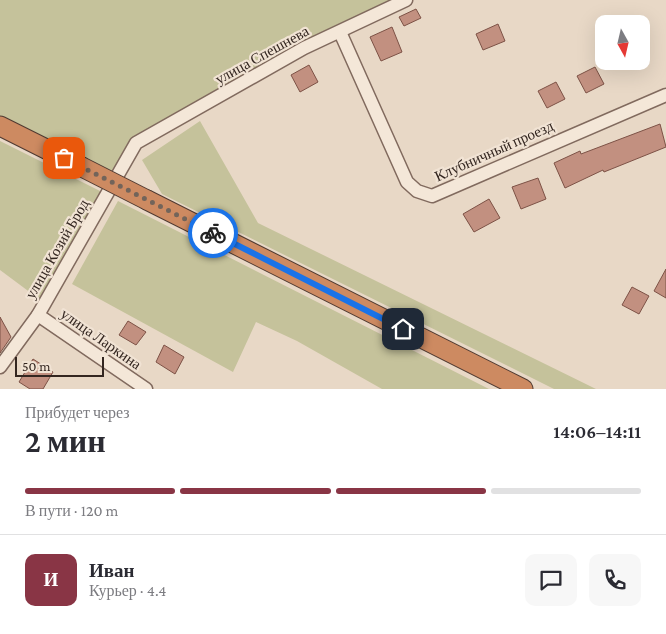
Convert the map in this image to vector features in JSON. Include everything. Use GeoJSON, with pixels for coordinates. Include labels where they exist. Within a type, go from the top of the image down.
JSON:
{"type":"FeatureCollection","features":[{"type":"Feature","properties":{"kind":"highway"},"geometry":{"type":"LineString","coordinates":[[0,126],[523,389]]}},
{"type":"Feature","properties":{"kind":"street","name":"улица Спешнева"},"geometry":{"type":"LineString","coordinates":[[136,143],[304,48],[406,0]]}},
{"type":"Feature","properties":{"kind":"street","name":"Клубничный проезд"},"geometry":{"type":"LineString","coordinates":[[340,32],[407,182],[417,191],[432,196],[666,95]]}},
{"type":"Feature","properties":{"kind":"street","name":"улица Козий Брод"},"geometry":{"type":"LineString","coordinates":[[0,367],[38,315],[136,143]]}},
{"type":"Feature","properties":{"kind":"street","name":"улица Ларкина"},"geometry":{"type":"LineString","coordinates":[[38,315],[146,389]]}},
{"type":"Feature","properties":{"kind":"shaded area"},"geometry":{"type":"Polygon","coordinates":[[[0,0],[401,0],[139,147],[119,174],[107,170],[0,116],[0,0]]]}},
{"type":"Feature","properties":{"kind":"shaded area"},"geometry":{"type":"Polygon","coordinates":[[[200,121],[258,223],[596,389],[554,389],[162,194],[142,160],[200,121]]]}},
{"type":"Feature","properties":{"kind":"shaded area"},"geometry":{"type":"Polygon","coordinates":[[[0,141],[106,194],[43,302],[0,270],[0,141]]]}},
{"type":"Feature","properties":{"kind":"shaded area"},"geometry":{"type":"Polygon","coordinates":[[[118,201],[489,389],[382,389],[297,341],[256,322],[233,372],[72,284],[118,201]]]}},
{"type":"Feature","properties":{"kind":"building"},"geometry":{"type":"Polygon","coordinates":[[[416,9],[421,18],[404,26],[399,17],[416,9]]]}},
{"type":"Feature","properties":{"kind":"building"},"geometry":{"type":"Polygon","coordinates":[[[498,24],[505,41],[483,50],[476,34],[498,24]]]}},
{"type":"Feature","properties":{"kind":"building"},"geometry":{"type":"Polygon","coordinates":[[[392,27],[402,52],[381,61],[370,37],[392,27]]]}},
{"type":"Feature","properties":{"kind":"building"},"geometry":{"type":"Polygon","coordinates":[[[309,65],[318,82],[300,92],[291,75],[309,65]]]}},
{"type":"Feature","properties":{"kind":"building"},"geometry":{"type":"Polygon","coordinates":[[[595,67],[604,84],[586,93],[577,76],[595,67]]]}},
{"type":"Feature","properties":{"kind":"building"},"geometry":{"type":"Polygon","coordinates":[[[556,82],[565,99],[547,108],[538,91],[556,82]]]}},
{"type":"Feature","properties":{"kind":"building"},"geometry":{"type":"Polygon","coordinates":[[[660,124],[666,147],[604,172],[603,170],[565,188],[554,163],[580,151],[581,154],[660,124]]]}},
{"type":"Feature","properties":{"kind":"building"},"geometry":{"type":"Polygon","coordinates":[[[538,178],[546,199],[521,209],[512,187],[538,178]]]}},
{"type":"Feature","properties":{"kind":"building"},"geometry":{"type":"Polygon","coordinates":[[[489,199],[500,218],[474,232],[463,214],[489,199]]]}},
{"type":"Feature","properties":{"kind":"building"},"geometry":{"type":"Polygon","coordinates":[[[666,269],[666,298],[654,291],[666,269]]]}},
{"type":"Feature","properties":{"kind":"building"},"geometry":{"type":"Polygon","coordinates":[[[632,287],[649,296],[639,314],[622,305],[632,287]]]}},
{"type":"Feature","properties":{"kind":"building"},"geometry":{"type":"Polygon","coordinates":[[[0,317],[11,337],[0,353],[0,317]]]}},
{"type":"Feature","properties":{"kind":"building"},"geometry":{"type":"Polygon","coordinates":[[[128,321],[146,332],[136,345],[119,335],[128,321]]]}},
{"type":"Feature","properties":{"kind":"building"},"geometry":{"type":"Polygon","coordinates":[[[164,345],[184,357],[175,374],[156,362],[164,345]]]}},
{"type":"Feature","properties":{"kind":"building"},"geometry":{"type":"Polygon","coordinates":[[[33,359],[53,372],[43,389],[30,389],[19,382],[33,359]]]}},
{"type":"Feature","properties":{"kind":"way so far"},"geometry":{"type":"LineString","coordinates":[[64,158],[213,233]]}},
{"type":"Feature","properties":{"kind":"route"},"geometry":{"type":"LineString","coordinates":[[213,233],[403,329]]}}]}
